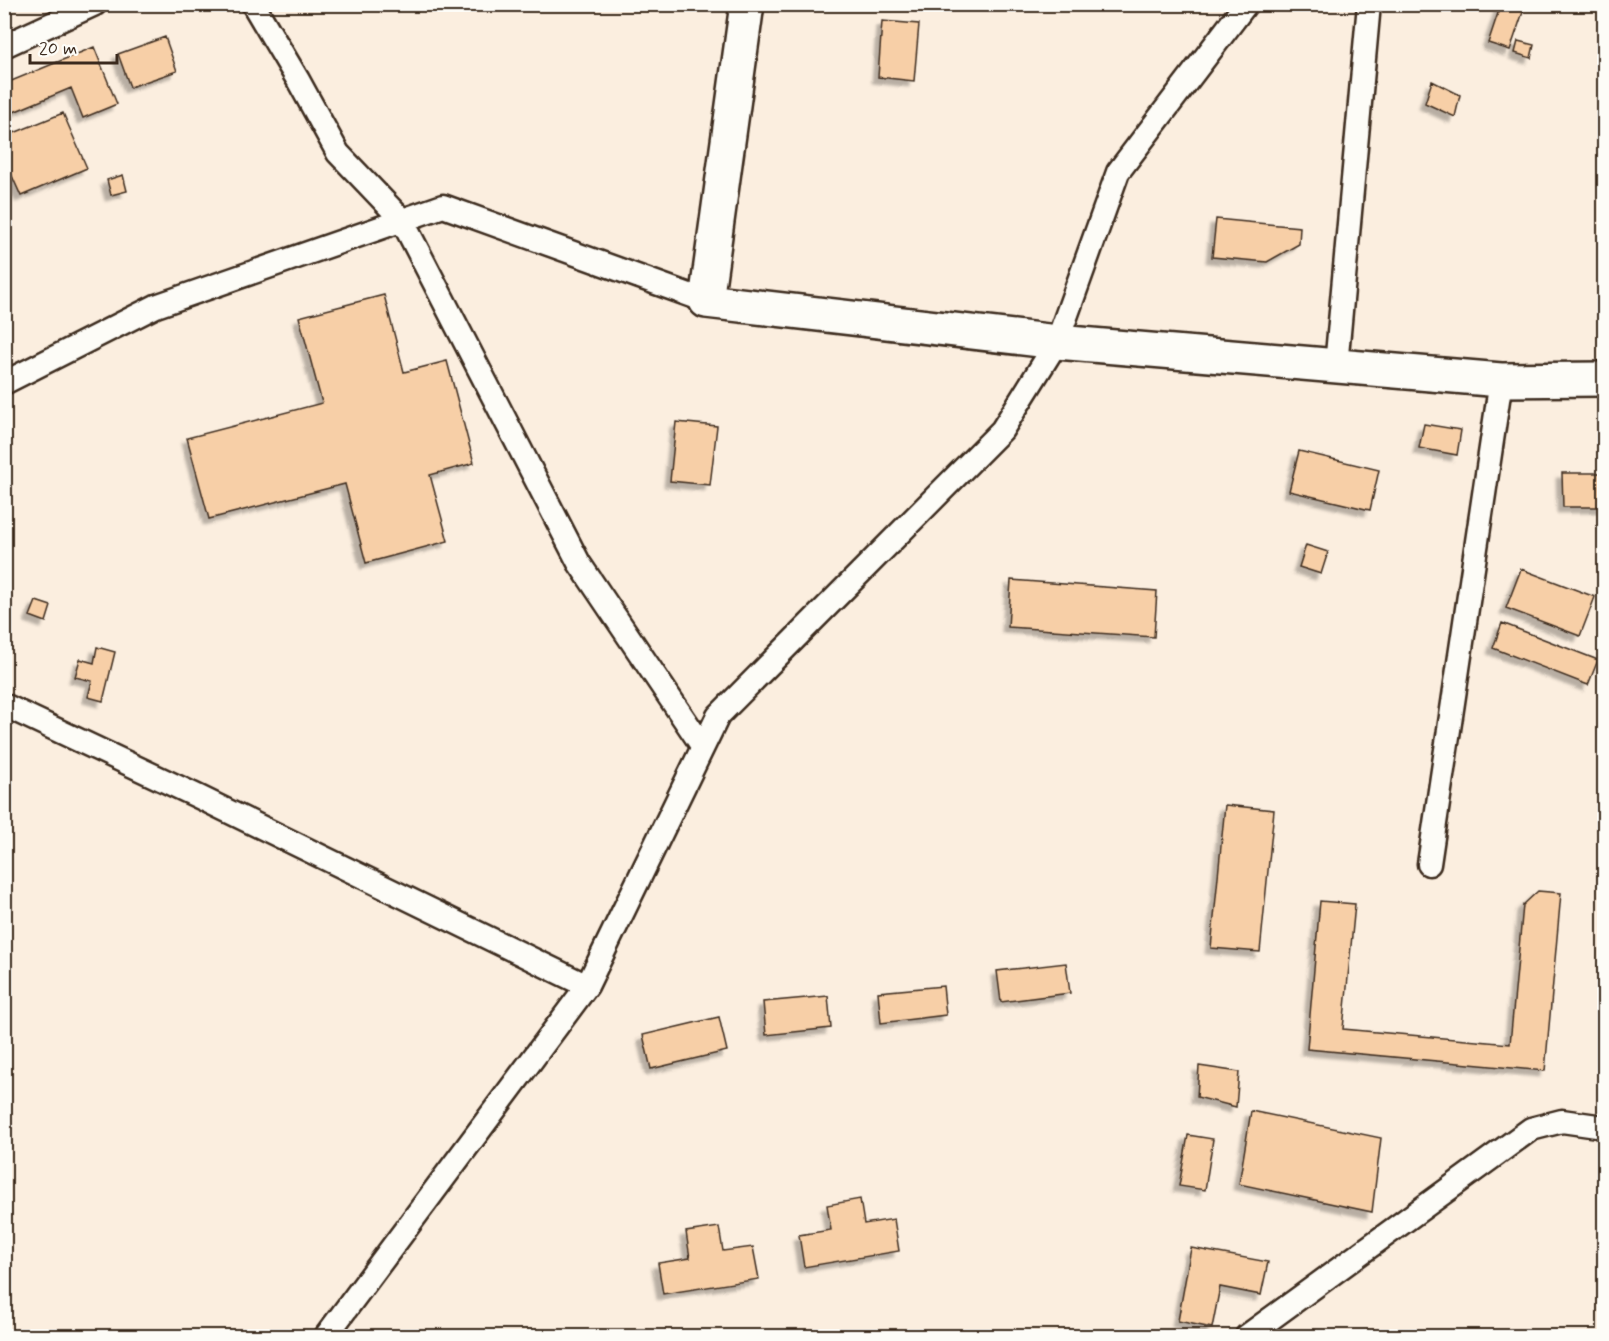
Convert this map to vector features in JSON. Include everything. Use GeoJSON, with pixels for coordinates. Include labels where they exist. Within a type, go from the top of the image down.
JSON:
{"type":"FeatureCollection","features":[{"type":"Feature","properties":{"kind":"main road"},"geometry":{"type":"LineString","coordinates":[[747,4],[706,301],[1057,342],[1501,380],[1605,379]]}},
{"type":"Feature","properties":{"kind":"street"},"geometry":{"type":"LineString","coordinates":[[4,46],[95,4]]}},
{"type":"Feature","properties":{"kind":"street"},"geometry":{"type":"LineString","coordinates":[[253,4],[338,153],[402,220],[579,563],[703,747]]}},
{"type":"Feature","properties":{"kind":"street"},"geometry":{"type":"LineString","coordinates":[[326,1336],[586,986],[718,716],[1002,429],[1057,342],[1118,172],[1246,4]]}},
{"type":"Feature","properties":{"kind":"street"},"geometry":{"type":"LineString","coordinates":[[1336,366],[1369,4]]}},
{"type":"Feature","properties":{"kind":"street"},"geometry":{"type":"LineString","coordinates":[[4,383],[156,306],[444,206],[706,301]]}},
{"type":"Feature","properties":{"kind":"street"},"geometry":{"type":"LineString","coordinates":[[1429,864],[1501,380]]}},
{"type":"Feature","properties":{"kind":"street"},"geometry":{"type":"LineString","coordinates":[[4,705],[197,796],[586,986]]}},
{"type":"Feature","properties":{"kind":"street"},"geometry":{"type":"LineString","coordinates":[[1247,1336],[1531,1129],[1562,1121],[1605,1127]]}},
{"type":"Feature","properties":{"kind":"building"},"geometry":{"type":"Polygon","coordinates":[[[1501,4],[1525,6],[1510,50],[1488,43],[1501,4]]]}},
{"type":"Feature","properties":{"kind":"building"},"geometry":{"type":"Polygon","coordinates":[[[882,21],[919,24],[914,81],[878,77],[882,21]]]}},
{"type":"Feature","properties":{"kind":"building"},"geometry":{"type":"Polygon","coordinates":[[[165,37],[177,71],[130,87],[118,54],[165,37]]]}},
{"type":"Feature","properties":{"kind":"building"},"geometry":{"type":"Polygon","coordinates":[[[1518,41],[1534,45],[1531,58],[1515,53],[1518,41]]]}},
{"type":"Feature","properties":{"kind":"building"},"geometry":{"type":"Polygon","coordinates":[[[94,47],[117,104],[83,118],[71,88],[4,116],[4,84],[94,47]]]}},
{"type":"Feature","properties":{"kind":"building"},"geometry":{"type":"Polygon","coordinates":[[[1432,81],[1460,95],[1455,117],[1425,103],[1432,81]]]}},
{"type":"Feature","properties":{"kind":"building"},"geometry":{"type":"Polygon","coordinates":[[[63,113],[87,168],[21,196],[4,158],[4,137],[63,113]]]}},
{"type":"Feature","properties":{"kind":"building"},"geometry":{"type":"Polygon","coordinates":[[[123,175],[127,191],[111,195],[107,180],[123,175]]]}},
{"type":"Feature","properties":{"kind":"building"},"geometry":{"type":"Polygon","coordinates":[[[1216,219],[1300,227],[1299,244],[1267,262],[1212,257],[1216,219]]]}},
{"type":"Feature","properties":{"kind":"building"},"geometry":{"type":"Polygon","coordinates":[[[384,295],[404,372],[447,361],[474,463],[430,475],[448,541],[366,563],[345,484],[209,519],[187,438],[322,403],[299,317],[384,295]]]}},
{"type":"Feature","properties":{"kind":"building"},"geometry":{"type":"Polygon","coordinates":[[[676,422],[717,426],[710,485],[670,481],[676,422]]]}},
{"type":"Feature","properties":{"kind":"building"},"geometry":{"type":"Polygon","coordinates":[[[1424,424],[1461,430],[1457,455],[1419,448],[1424,424]]]}},
{"type":"Feature","properties":{"kind":"building"},"geometry":{"type":"Polygon","coordinates":[[[1299,451],[1379,470],[1370,510],[1289,491],[1299,451]]]}},
{"type":"Feature","properties":{"kind":"building"},"geometry":{"type":"Polygon","coordinates":[[[1562,473],[1604,473],[1604,507],[1563,507],[1562,473]]]}},
{"type":"Feature","properties":{"kind":"building"},"geometry":{"type":"Polygon","coordinates":[[[1306,545],[1328,552],[1321,574],[1299,567],[1306,545]]]}},
{"type":"Feature","properties":{"kind":"building"},"geometry":{"type":"Polygon","coordinates":[[[1521,569],[1595,597],[1580,636],[1506,608],[1521,569]]]}},
{"type":"Feature","properties":{"kind":"building"},"geometry":{"type":"Polygon","coordinates":[[[1011,580],[1157,591],[1154,637],[1008,627],[1011,580]]]}},
{"type":"Feature","properties":{"kind":"building"},"geometry":{"type":"Polygon","coordinates":[[[36,601],[51,606],[46,622],[30,616],[36,601]]]}},
{"type":"Feature","properties":{"kind":"building"},"geometry":{"type":"Polygon","coordinates":[[[1502,623],[1598,660],[1588,685],[1493,648],[1502,623]]]}},
{"type":"Feature","properties":{"kind":"building"},"geometry":{"type":"Polygon","coordinates":[[[97,647],[115,652],[103,701],[88,697],[92,681],[75,677],[80,659],[94,663],[97,647]]]}},
{"type":"Feature","properties":{"kind":"building"},"geometry":{"type":"Polygon","coordinates":[[[1225,805],[1274,810],[1260,952],[1211,948],[1225,805]]]}},
{"type":"Feature","properties":{"kind":"building"},"geometry":{"type":"Polygon","coordinates":[[[1538,891],[1561,893],[1545,1071],[1307,1049],[1320,901],[1355,904],[1343,1029],[1510,1044],[1523,905],[1538,891]]]}},
{"type":"Feature","properties":{"kind":"building"},"geometry":{"type":"Polygon","coordinates":[[[1066,963],[1070,993],[1001,1002],[997,971],[1066,963]]]}},
{"type":"Feature","properties":{"kind":"building"},"geometry":{"type":"Polygon","coordinates":[[[943,986],[946,1015],[881,1023],[878,992],[943,986]]]}},
{"type":"Feature","properties":{"kind":"building"},"geometry":{"type":"Polygon","coordinates":[[[828,996],[831,1028],[766,1035],[763,1002],[828,996]]]}},
{"type":"Feature","properties":{"kind":"building"},"geometry":{"type":"Polygon","coordinates":[[[719,1017],[727,1051],[651,1069],[643,1035],[719,1017]]]}},
{"type":"Feature","properties":{"kind":"building"},"geometry":{"type":"Polygon","coordinates":[[[1199,1066],[1239,1072],[1236,1107],[1197,1097],[1199,1066]]]}},
{"type":"Feature","properties":{"kind":"building"},"geometry":{"type":"Polygon","coordinates":[[[1251,1111],[1381,1138],[1372,1212],[1239,1184],[1251,1111]]]}},
{"type":"Feature","properties":{"kind":"building"},"geometry":{"type":"Polygon","coordinates":[[[1188,1135],[1213,1139],[1205,1190],[1179,1186],[1188,1135]]]}},
{"type":"Feature","properties":{"kind":"building"},"geometry":{"type":"Polygon","coordinates":[[[860,1199],[864,1224],[894,1219],[899,1251],[804,1267],[799,1235],[831,1230],[827,1205],[860,1199]]]}},
{"type":"Feature","properties":{"kind":"building"},"geometry":{"type":"Polygon","coordinates":[[[719,1227],[723,1251],[753,1247],[759,1279],[663,1294],[658,1263],[690,1258],[686,1232],[719,1227]]]}},
{"type":"Feature","properties":{"kind":"building"},"geometry":{"type":"Polygon","coordinates":[[[1191,1248],[1268,1262],[1261,1295],[1220,1287],[1212,1328],[1178,1321],[1191,1248]]]}}]}
